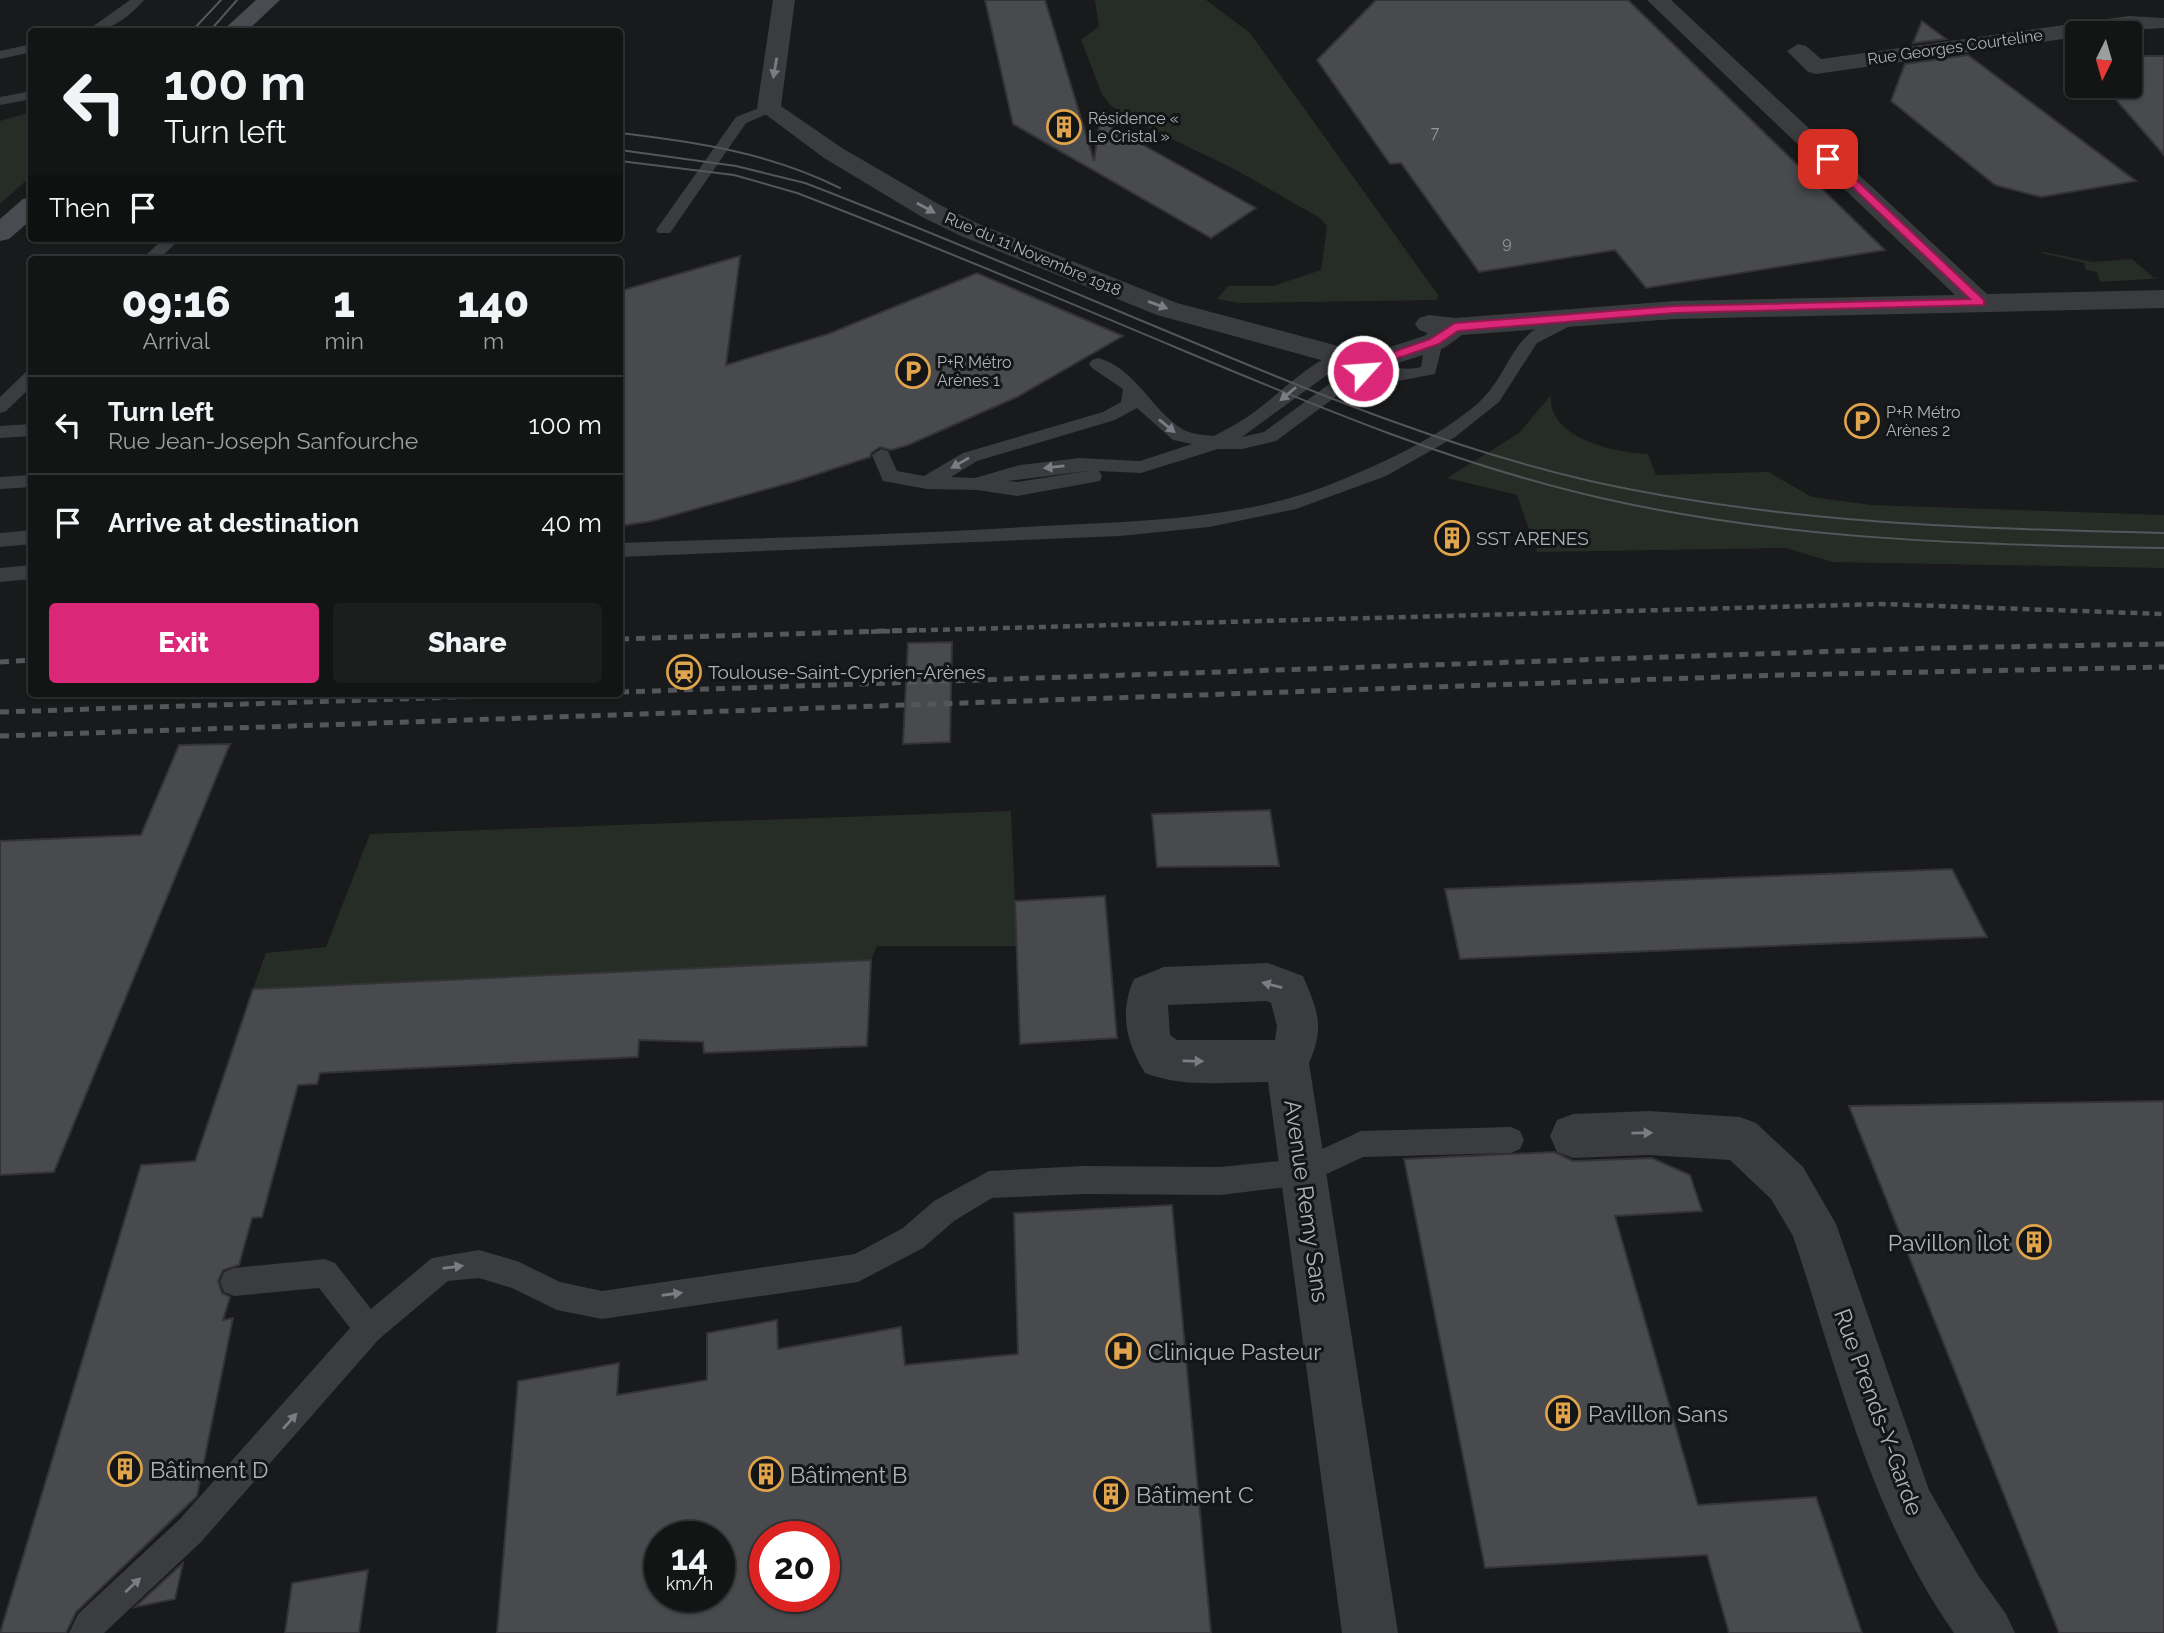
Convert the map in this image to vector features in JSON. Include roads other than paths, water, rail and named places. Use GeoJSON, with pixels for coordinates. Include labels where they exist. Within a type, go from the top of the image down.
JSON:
{"type":"FeatureCollection","features":[{"type":"Feature","properties":{"kind":"main road"},"geometry":{"type":"LineString","coordinates":[[237,28],[269,0]]}},
{"type":"Feature","properties":{"kind":"main road"},"geometry":{"type":"LineString","coordinates":[[0,233],[28,208]]}},
{"type":"Feature","properties":{"kind":"street"},"geometry":{"type":"LineString","coordinates":[[769,108],[784,0]]}},
{"type":"Feature","properties":{"kind":"street"},"geometry":{"type":"LineString","coordinates":[[1658,0],[1980,303]]}},
{"type":"Feature","properties":{"kind":"street"},"geometry":{"type":"LineString","coordinates":[[2137,0],[2162,25]]}},
{"type":"Feature","properties":{"kind":"street","name":"Rue Georges Courteline"},"geometry":{"type":"LineString","coordinates":[[1798,51],[1816,67],[2129,23],[2162,25]]}},
{"type":"Feature","properties":{"kind":"street","name":"Rue du 11 Novembre 1918"},"geometry":{"type":"LineString","coordinates":[[769,108],[833,153],[970,230],[1167,309],[1356,360]]}},
{"type":"Feature","properties":{"kind":"street"},"geometry":{"type":"LineString","coordinates":[[1356,360],[1445,334],[1674,310],[2164,299]]}},
{"type":"Feature","properties":{"kind":"street","name":"Avenue Remy Sans"},"geometry":{"type":"LineString","coordinates":[[1287,1061],[1370,1633]]}},
{"type":"Feature","properties":{"kind":"street","name":"Rue Prends-Y-Garde"},"geometry":{"type":"LineString","coordinates":[[1573,1136],[1649,1133],[1740,1139],[1787,1183],[1813,1224],[1907,1503],[1959,1594],[1987,1633]]}},
{"type":"Feature","properties":{"kind":"lane"},"geometry":{"type":"LineString","coordinates":[[98,28],[115,19],[138,0]]}},
{"type":"Feature","properties":{"kind":"lane"},"geometry":{"type":"LineString","coordinates":[[0,55],[28,49]]}},
{"type":"Feature","properties":{"kind":"lane"},"geometry":{"type":"LineString","coordinates":[[0,101],[28,96]]}},
{"type":"Feature","properties":{"kind":"lane"},"geometry":{"type":"LineString","coordinates":[[664,230],[741,120],[769,108]]}},
{"type":"Feature","properties":{"kind":"lane"},"geometry":{"type":"LineString","coordinates":[[153,256],[169,242]]}},
{"type":"Feature","properties":{"kind":"lane"},"geometry":{"type":"LineString","coordinates":[[623,550],[954,539],[1089,531],[1224,518],[1272,508],[1376,473],[1441,439],[1495,395],[1531,339],[1568,320]]}},
{"type":"Feature","properties":{"kind":"lane"},"geometry":{"type":"LineString","coordinates":[[881,455],[890,476],[927,483],[975,484],[1017,489],[1141,467],[1217,443],[1270,437],[1356,360]]}},
{"type":"Feature","properties":{"kind":"lane"},"geometry":{"type":"LineString","coordinates":[[1098,364],[1132,387],[1148,410],[1180,436],[1217,443],[1263,415],[1325,366],[1356,360]]}},
{"type":"Feature","properties":{"kind":"lane"},"geometry":{"type":"LineString","coordinates":[[0,407],[28,380]]}},
{"type":"Feature","properties":{"kind":"lane"},"geometry":{"type":"LineString","coordinates":[[927,483],[970,457],[1109,416],[1130,405],[1132,387]]}},
{"type":"Feature","properties":{"kind":"lane"},"geometry":{"type":"LineString","coordinates":[[0,432],[28,430]]}},
{"type":"Feature","properties":{"kind":"lane"},"geometry":{"type":"LineString","coordinates":[[0,484],[28,481]]}},
{"type":"Feature","properties":{"kind":"lane"},"geometry":{"type":"LineString","coordinates":[[0,540],[28,537]]}},
{"type":"Feature","properties":{"kind":"lane"},"geometry":{"type":"LineString","coordinates":[[0,575],[28,572]]}},
{"type":"Feature","properties":{"kind":"lane"},"geometry":{"type":"LineString","coordinates":[[85,1633],[89,1625],[190,1531],[369,1329],[442,1268],[479,1264],[517,1275],[557,1296],[602,1304],[858,1268],[913,1238],[944,1211],[989,1185],[1083,1180],[1220,1181],[1303,1172],[1361,1144],[1511,1140]]}},
{"type":"Feature","properties":{"kind":"lane"},"geometry":{"type":"LineString","coordinates":[[234,1282],[325,1273],[369,1329]]}},
{"type":"Feature","properties":{"kind":"tram line"},"geometry":{"type":"LineString","coordinates":[[195,28],[221,0]]}},
{"type":"Feature","properties":{"kind":"tram line"},"geometry":{"type":"LineString","coordinates":[[212,28],[237,0]]}},
{"type":"Feature","properties":{"kind":"tram line"},"geometry":{"type":"LineString","coordinates":[[623,133],[733,151],[787,166],[840,188]]}},
{"type":"Feature","properties":{"kind":"tram line"},"geometry":{"type":"LineString","coordinates":[[623,150],[736,166],[805,183],[1344,403],[1490,454],[1590,481],[1661,495],[1804,515],[1948,526],[2164,533]]}},
{"type":"Feature","properties":{"kind":"tram line"},"geometry":{"type":"LineString","coordinates":[[623,161],[734,175],[797,193],[1336,413],[1441,452],[1547,485],[1670,512],[1810,531],[1951,542],[2164,548]]}},
{"type":"Feature","properties":{"kind":"railway"},"geometry":{"type":"LineString","coordinates":[[859,632],[1882,604],[2164,614]]}},
{"type":"Feature","properties":{"kind":"railway"},"geometry":{"type":"LineString","coordinates":[[623,639],[919,630]]}},
{"type":"Feature","properties":{"kind":"railway"},"geometry":{"type":"LineString","coordinates":[[623,692],[1935,648],[2164,644]]}},
{"type":"Feature","properties":{"kind":"railway"},"geometry":{"type":"LineString","coordinates":[[0,662],[28,660]]}},
{"type":"Feature","properties":{"kind":"railway"},"geometry":{"type":"LineString","coordinates":[[0,736],[1782,675],[2164,667]]}},
{"type":"Feature","properties":{"kind":"railway"},"geometry":{"type":"LineString","coordinates":[[0,712],[459,697]]}},
{"type":"Feature","properties":{"kind":"place","name":"Résidence « Le Cristal »"},"geometry":{"type":"Point","coordinates":[1064,127]}},
{"type":"Feature","properties":{"kind":"place","name":"P+R Métro Arènes 1"},"geometry":{"type":"Point","coordinates":[913,371]}},
{"type":"Feature","properties":{"kind":"place","name":"P+R Métro Arènes 2"},"geometry":{"type":"Point","coordinates":[1862,421]}},
{"type":"Feature","properties":{"kind":"place","name":"SST ARENES"},"geometry":{"type":"Point","coordinates":[1452,538]}},
{"type":"Feature","properties":{"kind":"place","name":"Toulouse-Saint-Cyprien-Arènes"},"geometry":{"type":"Point","coordinates":[684,672]}},
{"type":"Feature","properties":{"kind":"place","name":"Pavillon Îlot"},"geometry":{"type":"Point","coordinates":[2034,1242]}},
{"type":"Feature","properties":{"kind":"place","name":"Clinique Pasteur"},"geometry":{"type":"Point","coordinates":[1123,1351]}},
{"type":"Feature","properties":{"kind":"place","name":"Pavillon Sans"},"geometry":{"type":"Point","coordinates":[1563,1413]}},
{"type":"Feature","properties":{"kind":"place","name":"Bâtiment D"},"geometry":{"type":"Point","coordinates":[125,1469]}},
{"type":"Feature","properties":{"kind":"place","name":"Bâtiment B"},"geometry":{"type":"Point","coordinates":[766,1474]}},
{"type":"Feature","properties":{"kind":"place","name":"Bâtiment C"},"geometry":{"type":"Point","coordinates":[1111,1494]}}]}
